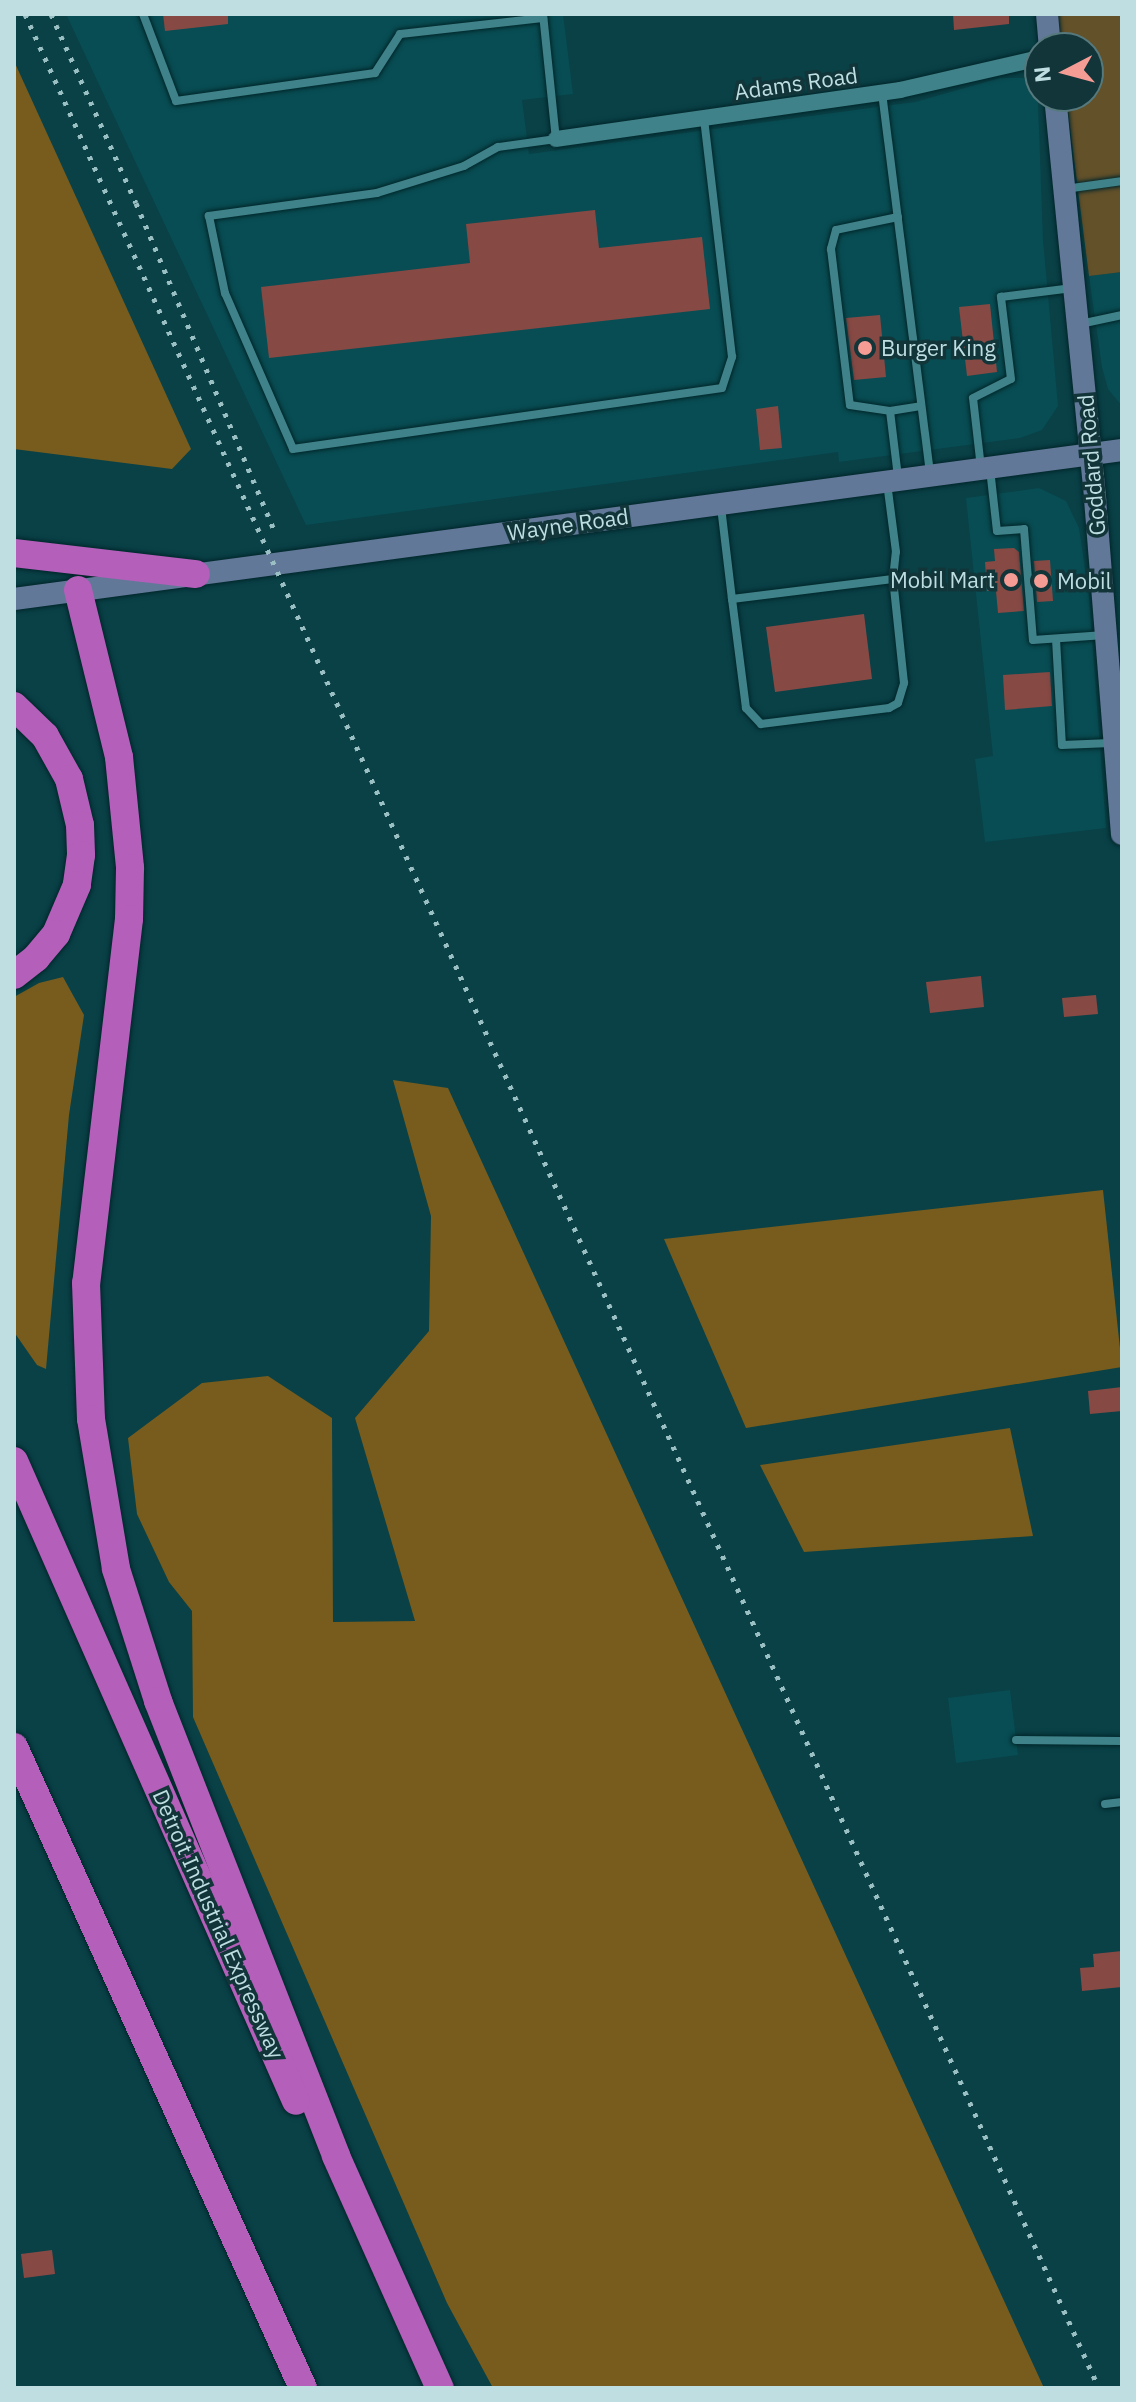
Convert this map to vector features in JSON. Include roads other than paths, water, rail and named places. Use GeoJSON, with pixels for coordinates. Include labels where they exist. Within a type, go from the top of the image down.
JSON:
{"type":"FeatureCollection","features":[{"type":"Feature","properties":{"kind":"highway"},"geometry":{"type":"LineString","coordinates":[[14,553],[196,574]]}},
{"type":"Feature","properties":{"kind":"highway"},"geometry":{"type":"LineString","coordinates":[[78,590],[119,757],[130,868],[129,919],[86,1283],[91,1419],[116,1569],[158,1701],[336,2156],[440,2388]]}},
{"type":"Feature","properties":{"kind":"highway"},"geometry":{"type":"LineString","coordinates":[[14,706],[45,736],[69,779],[80,825],[81,855],[77,885],[56,934],[36,958],[14,975]]}},
{"type":"Feature","properties":{"kind":"highway","name":"Detroit Industrial Expressway"},"geometry":{"type":"LineString","coordinates":[[14,1461],[422,2388]]}},
{"type":"Feature","properties":{"kind":"highway"},"geometry":{"type":"LineString","coordinates":[[14,1747],[303,2388]]}},
{"type":"Feature","properties":{"kind":"main road","name":"Goddard Road"},"geometry":{"type":"LineString","coordinates":[[1057,112],[1117,733],[1122,834]]}},
{"type":"Feature","properties":{"kind":"main road","name":"Wayne Road"},"geometry":{"type":"LineString","coordinates":[[14,599],[1122,450]]}},
{"type":"Feature","properties":{"kind":"street","name":"Adams Road"},"geometry":{"type":"LineString","coordinates":[[556,139],[882,93],[1024,62]]}},
{"type":"Feature","properties":{"kind":"lane"},"geometry":{"type":"LineString","coordinates":[[143,14],[176,101],[375,73],[400,34],[491,19],[543,16],[556,139],[498,147],[464,166],[377,193],[209,216],[225,293],[293,449],[722,388],[732,357],[704,118]]}},
{"type":"Feature","properties":{"kind":"lane"},"geometry":{"type":"LineString","coordinates":[[882,93],[930,476]]}},
{"type":"Feature","properties":{"kind":"lane"},"geometry":{"type":"LineString","coordinates":[[1064,189],[1122,181]]}},
{"type":"Feature","properties":{"kind":"lane"},"geometry":{"type":"LineString","coordinates":[[898,217],[836,230],[831,249],[850,405],[890,411],[921,406]]}},
{"type":"Feature","properties":{"kind":"lane"},"geometry":{"type":"LineString","coordinates":[[1073,288],[1001,297],[1011,379],[973,398],[997,531],[1024,529],[1033,640],[1106,635]]}},
{"type":"Feature","properties":{"kind":"lane"},"geometry":{"type":"LineString","coordinates":[[1077,325],[1122,315]]}},
{"type":"Feature","properties":{"kind":"lane"},"geometry":{"type":"LineString","coordinates":[[721,504],[746,708],[761,724],[774,725],[889,708],[898,703],[904,683],[893,579],[896,552],[890,411]]}},
{"type":"Feature","properties":{"kind":"lane"},"geometry":{"type":"LineString","coordinates":[[732,599],[893,579]]}},
{"type":"Feature","properties":{"kind":"lane"},"geometry":{"type":"LineString","coordinates":[[1056,639],[1062,745],[1117,733]]}},
{"type":"Feature","properties":{"kind":"lane"},"geometry":{"type":"LineString","coordinates":[[1016,1740],[1122,1741]]}},
{"type":"Feature","properties":{"kind":"lane"},"geometry":{"type":"LineString","coordinates":[[1105,1804],[1122,1802]]}},
{"type":"Feature","properties":{"kind":"railway"},"geometry":{"type":"LineString","coordinates":[[25,14],[1099,2388]]}},
{"type":"Feature","properties":{"kind":"railway"},"geometry":{"type":"LineString","coordinates":[[51,14],[136,203],[273,528]]}},
{"type":"Feature","properties":{"kind":"place","name":"Burger King"},"geometry":{"type":"Point","coordinates":[865,348]}},
{"type":"Feature","properties":{"kind":"place","name":"Mobil Mart"},"geometry":{"type":"Point","coordinates":[1011,580]}},
{"type":"Feature","properties":{"kind":"place","name":"Mobil"},"geometry":{"type":"Point","coordinates":[1041,581]}}]}
